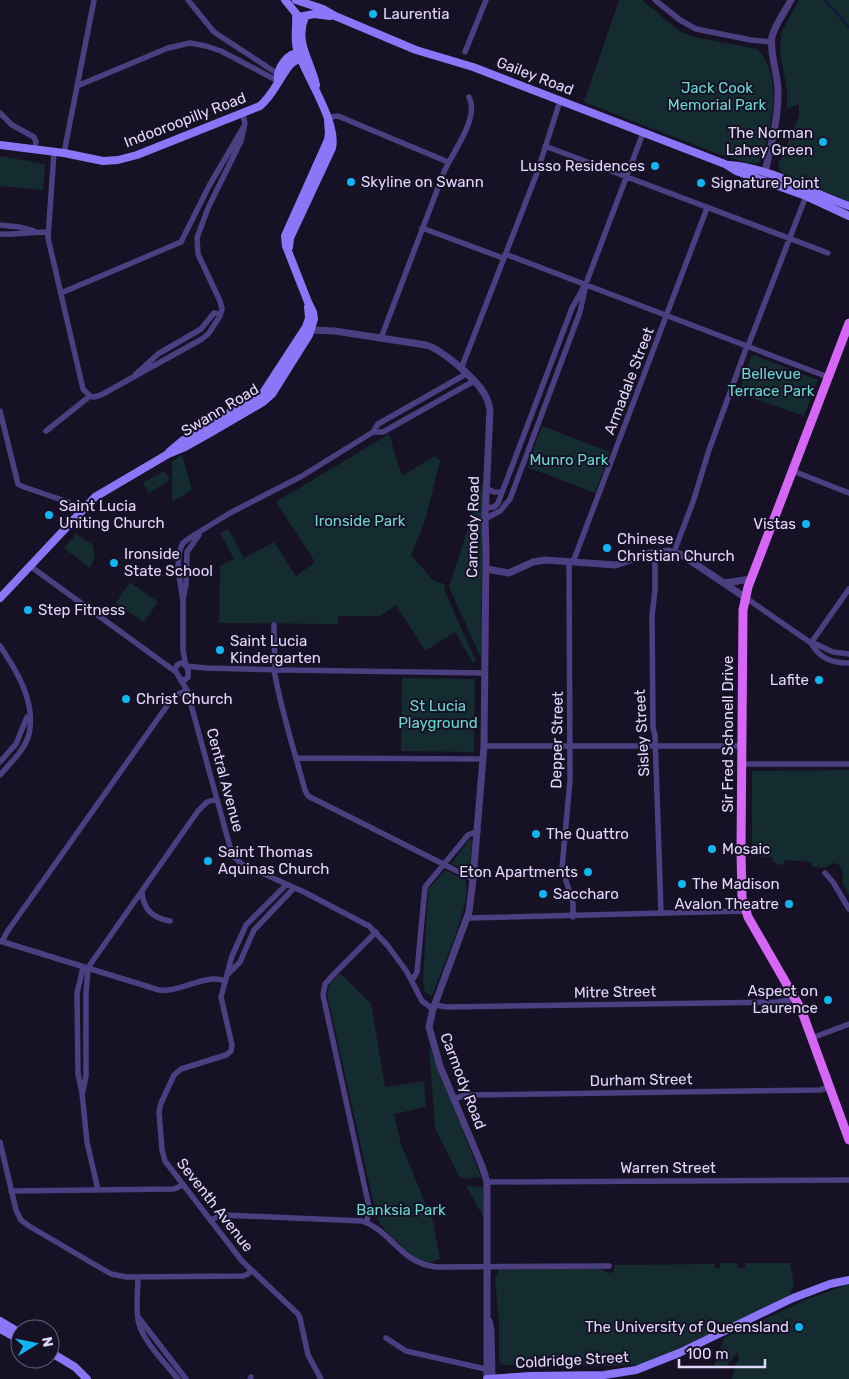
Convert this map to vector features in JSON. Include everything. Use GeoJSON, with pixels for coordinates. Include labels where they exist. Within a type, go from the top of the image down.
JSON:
{"type":"FeatureCollection","features":[{"type":"Feature","properties":{"kind":"main road"},"geometry":{"type":"LineString","coordinates":[[285,0],[295,14],[300,17],[306,16]]}},
{"type":"Feature","properties":{"kind":"main road"},"geometry":{"type":"LineString","coordinates":[[302,1],[310,11],[306,16],[301,33],[302,57],[295,41],[295,6],[302,1]]}},
{"type":"Feature","properties":{"kind":"main road","name":"Gailey Road"},"geometry":{"type":"LineString","coordinates":[[302,1],[416,50],[473,67],[725,164],[738,165],[849,216]]}},
{"type":"Feature","properties":{"kind":"main road","name":"Gailey Road"},"geometry":{"type":"LineString","coordinates":[[306,16],[314,14],[335,16]]}},
{"type":"Feature","properties":{"kind":"main road","name":"Indooroopilly Road"},"geometry":{"type":"LineString","coordinates":[[0,145],[103,161],[126,158],[262,104],[278,78],[291,64],[302,57]]}},
{"type":"Feature","properties":{"kind":"main road","name":"Swann Road"},"geometry":{"type":"LineString","coordinates":[[0,597],[100,493],[168,454],[182,441],[263,394],[310,326],[308,302],[290,254],[290,238],[332,147],[333,136],[314,78],[302,57]]}},
{"type":"Feature","properties":{"kind":"main road","name":"Gailey Road"},"geometry":{"type":"LineString","coordinates":[[764,177],[816,192],[849,206]]}},
{"type":"Feature","properties":{"kind":"main road","name":"Sir Fred Schonell Drive"},"geometry":{"type":"LineString","coordinates":[[849,323],[846,338],[828,377],[751,579],[743,610],[741,885],[746,911],[796,999],[849,1140]]}},
{"type":"Feature","properties":{"kind":"main road","name":"Coldridge Street"},"geometry":{"type":"LineString","coordinates":[[489,1376],[528,1377],[616,1374],[645,1368],[790,1300],[821,1287],[849,1280]]}},
{"type":"Feature","properties":{"kind":"main road"},"geometry":{"type":"LineString","coordinates":[[60,1358],[75,1367],[87,1379]]}},
{"type":"Feature","properties":{"kind":"street"},"geometry":{"type":"LineString","coordinates":[[64,154],[94,0]]}},
{"type":"Feature","properties":{"kind":"street"},"geometry":{"type":"LineString","coordinates":[[188,0],[214,32],[278,78]]}},
{"type":"Feature","properties":{"kind":"street"},"geometry":{"type":"LineString","coordinates":[[465,52],[486,0]]}},
{"type":"Feature","properties":{"kind":"street"},"geometry":{"type":"LineString","coordinates":[[655,0],[680,20],[696,29],[751,40],[772,42]]}},
{"type":"Feature","properties":{"kind":"street"},"geometry":{"type":"LineString","coordinates":[[764,177],[777,110],[778,94],[772,42],[777,25],[791,0]]}},
{"type":"Feature","properties":{"kind":"street"},"geometry":{"type":"LineString","coordinates":[[77,86],[168,48],[188,44],[206,46],[221,51],[278,78]]}},
{"type":"Feature","properties":{"kind":"street"},"geometry":{"type":"LineString","coordinates":[[381,338],[448,162],[457,149],[469,121],[472,107],[469,97]]}},
{"type":"Feature","properties":{"kind":"street"},"geometry":{"type":"LineString","coordinates":[[485,673],[274,670],[186,666],[183,646],[183,601],[178,574],[179,552],[186,540],[230,513],[296,480],[373,432],[378,424],[464,372],[504,256],[537,173],[560,101]]}},
{"type":"Feature","properties":{"kind":"street"},"geometry":{"type":"LineString","coordinates":[[0,113],[12,125],[34,137],[36,140],[34,150]]}},
{"type":"Feature","properties":{"kind":"street"},"geometry":{"type":"LineString","coordinates":[[54,152],[48,232],[49,243],[83,389],[90,396],[97,397],[133,376],[158,354],[201,329],[214,313],[220,314],[222,309],[220,299],[198,254],[197,236],[208,208],[240,146],[245,125],[242,113]]}},
{"type":"Feature","properties":{"kind":"street"},"geometry":{"type":"LineString","coordinates":[[328,122],[331,117],[337,116],[448,162]]}},
{"type":"Feature","properties":{"kind":"street"},"geometry":{"type":"LineString","coordinates":[[61,292],[181,242],[212,179],[245,125]]}},
{"type":"Feature","properties":{"kind":"street"},"geometry":{"type":"LineString","coordinates":[[485,518],[502,509],[510,499],[581,309],[586,284],[643,133]]}},
{"type":"Feature","properties":{"kind":"street"},"geometry":{"type":"LineString","coordinates":[[545,146],[828,253]]}},
{"type":"Feature","properties":{"kind":"street"},"geometry":{"type":"LineString","coordinates":[[674,552],[693,502],[709,450],[806,196]]}},
{"type":"Feature","properties":{"kind":"street","name":"Armadale Street"},"geometry":{"type":"LineString","coordinates":[[571,562],[707,208]]}},
{"type":"Feature","properties":{"kind":"street"},"geometry":{"type":"LineString","coordinates":[[0,225],[19,227],[36,232]]}},
{"type":"Feature","properties":{"kind":"street"},"geometry":{"type":"LineString","coordinates":[[422,228],[586,284],[828,377]]}},
{"type":"Feature","properties":{"kind":"street"},"geometry":{"type":"LineString","coordinates":[[0,234],[22,235],[48,232]]}},
{"type":"Feature","properties":{"kind":"street"},"geometry":{"type":"LineString","coordinates":[[485,508],[496,505],[502,492],[572,308],[586,284]]}},
{"type":"Feature","properties":{"kind":"street","name":"Carmody Road"},"geometry":{"type":"LineString","coordinates":[[310,326],[433,347],[443,353],[474,381],[486,396],[490,410],[485,508],[484,746],[478,831],[470,907],[429,1023],[440,1066],[487,1182],[488,1316],[491,1330],[489,1376]]}},
{"type":"Feature","properties":{"kind":"street"},"geometry":{"type":"LineString","coordinates":[[373,432],[383,432],[474,381]]}},
{"type":"Feature","properties":{"kind":"street"},"geometry":{"type":"LineString","coordinates":[[46,431],[90,396]]}},
{"type":"Feature","properties":{"kind":"street"},"geometry":{"type":"LineString","coordinates":[[0,411],[18,484],[24,488],[66,501],[80,513]]}},
{"type":"Feature","properties":{"kind":"street"},"geometry":{"type":"LineString","coordinates":[[793,471],[849,493]]}},
{"type":"Feature","properties":{"kind":"street"},"geometry":{"type":"LineString","coordinates":[[486,488],[494,492],[502,492]]}},
{"type":"Feature","properties":{"kind":"street"},"geometry":{"type":"LineString","coordinates":[[486,569],[509,573],[537,561],[616,565],[655,552],[674,552],[682,555],[811,643],[832,652],[849,654]]}},
{"type":"Feature","properties":{"kind":"street","name":"Sisley Street"},"geometry":{"type":"LineString","coordinates":[[655,552],[655,590],[652,616],[652,681],[661,913]]}},
{"type":"Feature","properties":{"kind":"street","name":"Depper Street"},"geometry":{"type":"LineString","coordinates":[[571,562],[570,780],[562,868],[572,902],[573,916]]}},
{"type":"Feature","properties":{"kind":"street","name":"Central Avenue"},"geometry":{"type":"LineString","coordinates":[[30,566],[176,672],[187,690],[234,858],[242,864],[362,921],[376,932],[388,946],[412,982],[422,1002],[434,1007]]}},
{"type":"Feature","properties":{"kind":"street"},"geometry":{"type":"LineString","coordinates":[[723,583],[751,579]]}},
{"type":"Feature","properties":{"kind":"street"},"geometry":{"type":"LineString","coordinates":[[811,643],[849,589]]}},
{"type":"Feature","properties":{"kind":"street"},"geometry":{"type":"LineString","coordinates":[[274,625],[274,670],[278,691],[308,796],[473,879]]}},
{"type":"Feature","properties":{"kind":"street"},"geometry":{"type":"LineString","coordinates":[[811,643],[816,651],[832,662],[849,664]]}},
{"type":"Feature","properties":{"kind":"street"},"geometry":{"type":"LineString","coordinates":[[0,646],[22,682],[30,710],[29,734],[21,750],[0,775]]}},
{"type":"Feature","properties":{"kind":"street"},"geometry":{"type":"LineString","coordinates":[[176,672],[175,667],[179,663],[183,646]]}},
{"type":"Feature","properties":{"kind":"street","name":"Central Avenue"},"geometry":{"type":"LineString","coordinates":[[159,658],[186,666],[188,676],[187,690]]}},
{"type":"Feature","properties":{"kind":"street"},"geometry":{"type":"LineString","coordinates":[[180,679],[185,680],[194,671],[206,668]]}},
{"type":"Feature","properties":{"kind":"street"},"geometry":{"type":"LineString","coordinates":[[187,690],[174,696],[1,941],[163,991],[175,990],[214,978],[225,981]]}},
{"type":"Feature","properties":{"kind":"street"},"geometry":{"type":"LineString","coordinates":[[0,762],[16,744],[30,710]]}},
{"type":"Feature","properties":{"kind":"street"},"geometry":{"type":"LineString","coordinates":[[484,746],[742,746]]}},
{"type":"Feature","properties":{"kind":"street"},"geometry":{"type":"LineString","coordinates":[[296,758],[483,760]]}},
{"type":"Feature","properties":{"kind":"street"},"geometry":{"type":"LineString","coordinates":[[742,764],[849,764]]}},
{"type":"Feature","properties":{"kind":"street"},"geometry":{"type":"LineString","coordinates":[[98,1190],[86,1137],[82,1093],[86,1076],[86,968],[199,810],[207,802],[216,799]]}},
{"type":"Feature","properties":{"kind":"street"},"geometry":{"type":"LineString","coordinates":[[412,982],[417,972],[425,887],[468,835],[478,831]]}},
{"type":"Feature","properties":{"kind":"street"},"geometry":{"type":"LineString","coordinates":[[825,873],[833,882],[849,909]]}},
{"type":"Feature","properties":{"kind":"street","name":"Seventh Avenue"},"geometry":{"type":"LineString","coordinates":[[286,885],[244,928],[232,956],[222,997],[232,1044],[231,1051],[226,1055],[176,1072],[160,1108],[159,1117],[164,1159],[242,1261],[299,1316],[308,1355],[321,1379]]}},
{"type":"Feature","properties":{"kind":"street","name":"Seventh Avenue"},"geometry":{"type":"LineString","coordinates":[[228,974],[240,962],[254,930],[294,888]]}},
{"type":"Feature","properties":{"kind":"street"},"geometry":{"type":"LineString","coordinates":[[141,908],[143,902],[142,891]]}},
{"type":"Feature","properties":{"kind":"street"},"geometry":{"type":"LineString","coordinates":[[128,910],[141,908],[160,919],[170,921]]}},
{"type":"Feature","properties":{"kind":"street"},"geometry":{"type":"LineString","coordinates":[[467,918],[746,911]]}},
{"type":"Feature","properties":{"kind":"street"},"geometry":{"type":"LineString","coordinates":[[367,1222],[369,1207],[323,995],[325,984],[376,932]]}},
{"type":"Feature","properties":{"kind":"street","name":"Mitre Street"},"geometry":{"type":"LineString","coordinates":[[434,1007],[778,1002],[796,999]]}},
{"type":"Feature","properties":{"kind":"street"},"geometry":{"type":"LineString","coordinates":[[812,1038],[849,1024]]}},
{"type":"Feature","properties":{"kind":"street","name":"Durham Street"},"geometry":{"type":"LineString","coordinates":[[453,1099],[466,1095],[820,1090],[830,1087]]}},
{"type":"Feature","properties":{"kind":"street"},"geometry":{"type":"LineString","coordinates":[[0,1142],[18,1215],[26,1224],[111,1274],[138,1277],[243,1276],[252,1270]]}},
{"type":"Feature","properties":{"kind":"street","name":"Warren Street"},"geometry":{"type":"LineString","coordinates":[[487,1182],[849,1180]]}},
{"type":"Feature","properties":{"kind":"street"},"geometry":{"type":"LineString","coordinates":[[11,1191],[174,1190],[183,1185]]}},
{"type":"Feature","properties":{"kind":"street"},"geometry":{"type":"LineString","coordinates":[[210,1220],[223,1215],[349,1219],[367,1222],[414,1261],[436,1267],[609,1266]]}},
{"type":"Feature","properties":{"kind":"street"},"geometry":{"type":"LineString","coordinates":[[138,1277],[138,1316],[140,1326],[146,1337],[178,1379]]}},
{"type":"Feature","properties":{"kind":"street"},"geometry":{"type":"LineString","coordinates":[[138,1316],[186,1379]]}},
{"type":"Feature","properties":{"kind":"street"},"geometry":{"type":"LineString","coordinates":[[386,1338],[406,1351],[489,1376]]}},
{"type":"Feature","properties":{"kind":"green space","name":"Jack Cook Memorial Park"},"geometry":{"type":"Polygon","coordinates":[[[619,0],[642,0],[679,31],[694,37],[757,49],[771,73],[773,88],[773,103],[768,134],[758,163],[748,163],[718,154],[584,102],[619,0]]]}},
{"type":"Feature","properties":{"kind":"green space"},"geometry":{"type":"Polygon","coordinates":[[[799,0],[849,0],[849,202],[781,172],[778,165],[799,116],[799,104],[787,109],[787,89],[780,54],[782,31],[799,0]]]}},
{"type":"Feature","properties":{"kind":"green space"},"geometry":{"type":"Polygon","coordinates":[[[0,156],[45,164],[43,190],[0,186],[0,156]]]}},
{"type":"Feature","properties":{"kind":"green space","name":"Bellevue Terrace Park"},"geometry":{"type":"Polygon","coordinates":[[[754,355],[818,380],[804,416],[738,393],[751,357],[754,355]]]}},
{"type":"Feature","properties":{"kind":"green space","name":"Munro Park"},"geometry":{"type":"Polygon","coordinates":[[[542,426],[610,452],[595,493],[527,467],[542,426]]]}},
{"type":"Feature","properties":{"kind":"green space","name":"Ironside Park"},"geometry":{"type":"Polygon","coordinates":[[[389,434],[402,476],[435,456],[440,461],[425,521],[411,555],[433,580],[444,584],[445,592],[476,661],[473,663],[455,632],[425,651],[396,605],[380,616],[338,616],[338,624],[219,623],[220,566],[234,559],[220,533],[228,529],[244,558],[274,542],[296,576],[315,562],[276,502],[389,434]]]}},
{"type":"Feature","properties":{"kind":"green space"},"geometry":{"type":"Polygon","coordinates":[[[182,455],[192,490],[172,502],[172,461],[182,455]]]}},
{"type":"Feature","properties":{"kind":"green space"},"geometry":{"type":"Polygon","coordinates":[[[164,471],[170,480],[149,493],[143,483],[164,471]]]}},
{"type":"Feature","properties":{"kind":"green space"},"geometry":{"type":"Polygon","coordinates":[[[483,481],[481,658],[449,587],[483,481]]]}},
{"type":"Feature","properties":{"kind":"green space"},"geometry":{"type":"Polygon","coordinates":[[[76,534],[93,545],[95,557],[90,568],[64,548],[76,534]]]}},
{"type":"Feature","properties":{"kind":"green space"},"geometry":{"type":"Polygon","coordinates":[[[130,582],[158,602],[144,622],[116,603],[130,582]]]}},
{"type":"Feature","properties":{"kind":"green space","name":"St Lucia Playground"},"geometry":{"type":"Polygon","coordinates":[[[402,678],[475,679],[474,752],[401,751],[402,678]]]}},
{"type":"Feature","properties":{"kind":"green space"},"geometry":{"type":"Polygon","coordinates":[[[849,770],[849,895],[842,883],[843,870],[838,864],[833,863],[825,868],[812,867],[812,862],[785,860],[784,865],[775,862],[772,857],[752,856],[752,771],[849,770]]]}},
{"type":"Feature","properties":{"kind":"green space"},"geometry":{"type":"Polygon","coordinates":[[[470,838],[472,843],[469,871],[451,864],[470,838]]]}},
{"type":"Feature","properties":{"kind":"green space"},"geometry":{"type":"Polygon","coordinates":[[[446,870],[466,881],[466,892],[460,921],[432,996],[425,992],[423,982],[428,889],[446,870]]]}},
{"type":"Feature","properties":{"kind":"green space","name":"Banksia Park"},"geometry":{"type":"Polygon","coordinates":[[[340,973],[371,1004],[385,1087],[424,1081],[426,1107],[394,1114],[401,1144],[433,1222],[440,1259],[435,1261],[421,1261],[410,1254],[377,1219],[327,994],[330,983],[340,973]]]}},
{"type":"Feature","properties":{"kind":"green space"},"geometry":{"type":"Polygon","coordinates":[[[429,1045],[481,1177],[466,1179],[459,1176],[435,1128],[429,1045]]]}},
{"type":"Feature","properties":{"kind":"green space"},"geometry":{"type":"Polygon","coordinates":[[[466,1186],[483,1187],[484,1218],[466,1186]]]}},
{"type":"Feature","properties":{"kind":"green space"},"geometry":{"type":"Polygon","coordinates":[[[720,1263],[737,1263],[737,1268],[745,1268],[745,1263],[790,1263],[794,1285],[789,1296],[646,1364],[613,1366],[504,1365],[499,1360],[499,1323],[495,1278],[499,1269],[602,1269],[605,1272],[611,1273],[614,1271],[615,1265],[715,1264],[715,1268],[720,1268],[720,1263]]]}},
{"type":"Feature","properties":{"kind":"green space","name":"The University of Queensland"},"geometry":{"type":"Polygon","coordinates":[[[849,1284],[849,1379],[732,1379],[735,1365],[739,1361],[738,1352],[724,1369],[714,1366],[724,1338],[805,1300],[849,1284]]]}},
{"type":"Feature","properties":{"kind":"waterway"},"geometry":{"type":"LineString","coordinates":[[825,0],[849,27]]}},
{"type":"Feature","properties":{"kind":"place","name":"Laurentia"},"geometry":{"type":"Point","coordinates":[373,14]}},
{"type":"Feature","properties":{"kind":"place","name":"The Norman Lahey Green"},"geometry":{"type":"Point","coordinates":[823,142]}},
{"type":"Feature","properties":{"kind":"place","name":"Lusso Residences"},"geometry":{"type":"Point","coordinates":[655,166]}},
{"type":"Feature","properties":{"kind":"place","name":"Skyline on Swann"},"geometry":{"type":"Point","coordinates":[351,182]}},
{"type":"Feature","properties":{"kind":"place","name":"Signature Point"},"geometry":{"type":"Point","coordinates":[701,183]}},
{"type":"Feature","properties":{"kind":"place","name":"Saint Lucia Uniting Church"},"geometry":{"type":"Point","coordinates":[49,515]}},
{"type":"Feature","properties":{"kind":"place","name":"Vistas"},"geometry":{"type":"Point","coordinates":[806,524]}},
{"type":"Feature","properties":{"kind":"place","name":"Chinese Christian Church"},"geometry":{"type":"Point","coordinates":[607,548]}},
{"type":"Feature","properties":{"kind":"place","name":"Ironside State School"},"geometry":{"type":"Point","coordinates":[114,563]}},
{"type":"Feature","properties":{"kind":"place","name":"Step Fitness"},"geometry":{"type":"Point","coordinates":[28,610]}},
{"type":"Feature","properties":{"kind":"place","name":"Saint Lucia Kindergarten"},"geometry":{"type":"Point","coordinates":[220,650]}},
{"type":"Feature","properties":{"kind":"place","name":"Lafite"},"geometry":{"type":"Point","coordinates":[819,680]}},
{"type":"Feature","properties":{"kind":"place","name":"Christ Church"},"geometry":{"type":"Point","coordinates":[126,699]}},
{"type":"Feature","properties":{"kind":"place","name":"The Quattro"},"geometry":{"type":"Point","coordinates":[536,834]}},
{"type":"Feature","properties":{"kind":"place","name":"Mosaic"},"geometry":{"type":"Point","coordinates":[712,849]}},
{"type":"Feature","properties":{"kind":"place","name":"Saint Thomas Aquinas Church"},"geometry":{"type":"Point","coordinates":[208,861]}},
{"type":"Feature","properties":{"kind":"place","name":"Eton Apartments"},"geometry":{"type":"Point","coordinates":[588,872]}},
{"type":"Feature","properties":{"kind":"place","name":"The Madison"},"geometry":{"type":"Point","coordinates":[682,884]}},
{"type":"Feature","properties":{"kind":"place","name":"Saccharo"},"geometry":{"type":"Point","coordinates":[543,894]}},
{"type":"Feature","properties":{"kind":"place","name":"Avalon Theatre"},"geometry":{"type":"Point","coordinates":[789,904]}},
{"type":"Feature","properties":{"kind":"place","name":"Aspect on Laurence"},"geometry":{"type":"Point","coordinates":[828,1000]}},
{"type":"Feature","properties":{"kind":"place","name":"The University of Queensland"},"geometry":{"type":"Point","coordinates":[799,1327]}}]}
